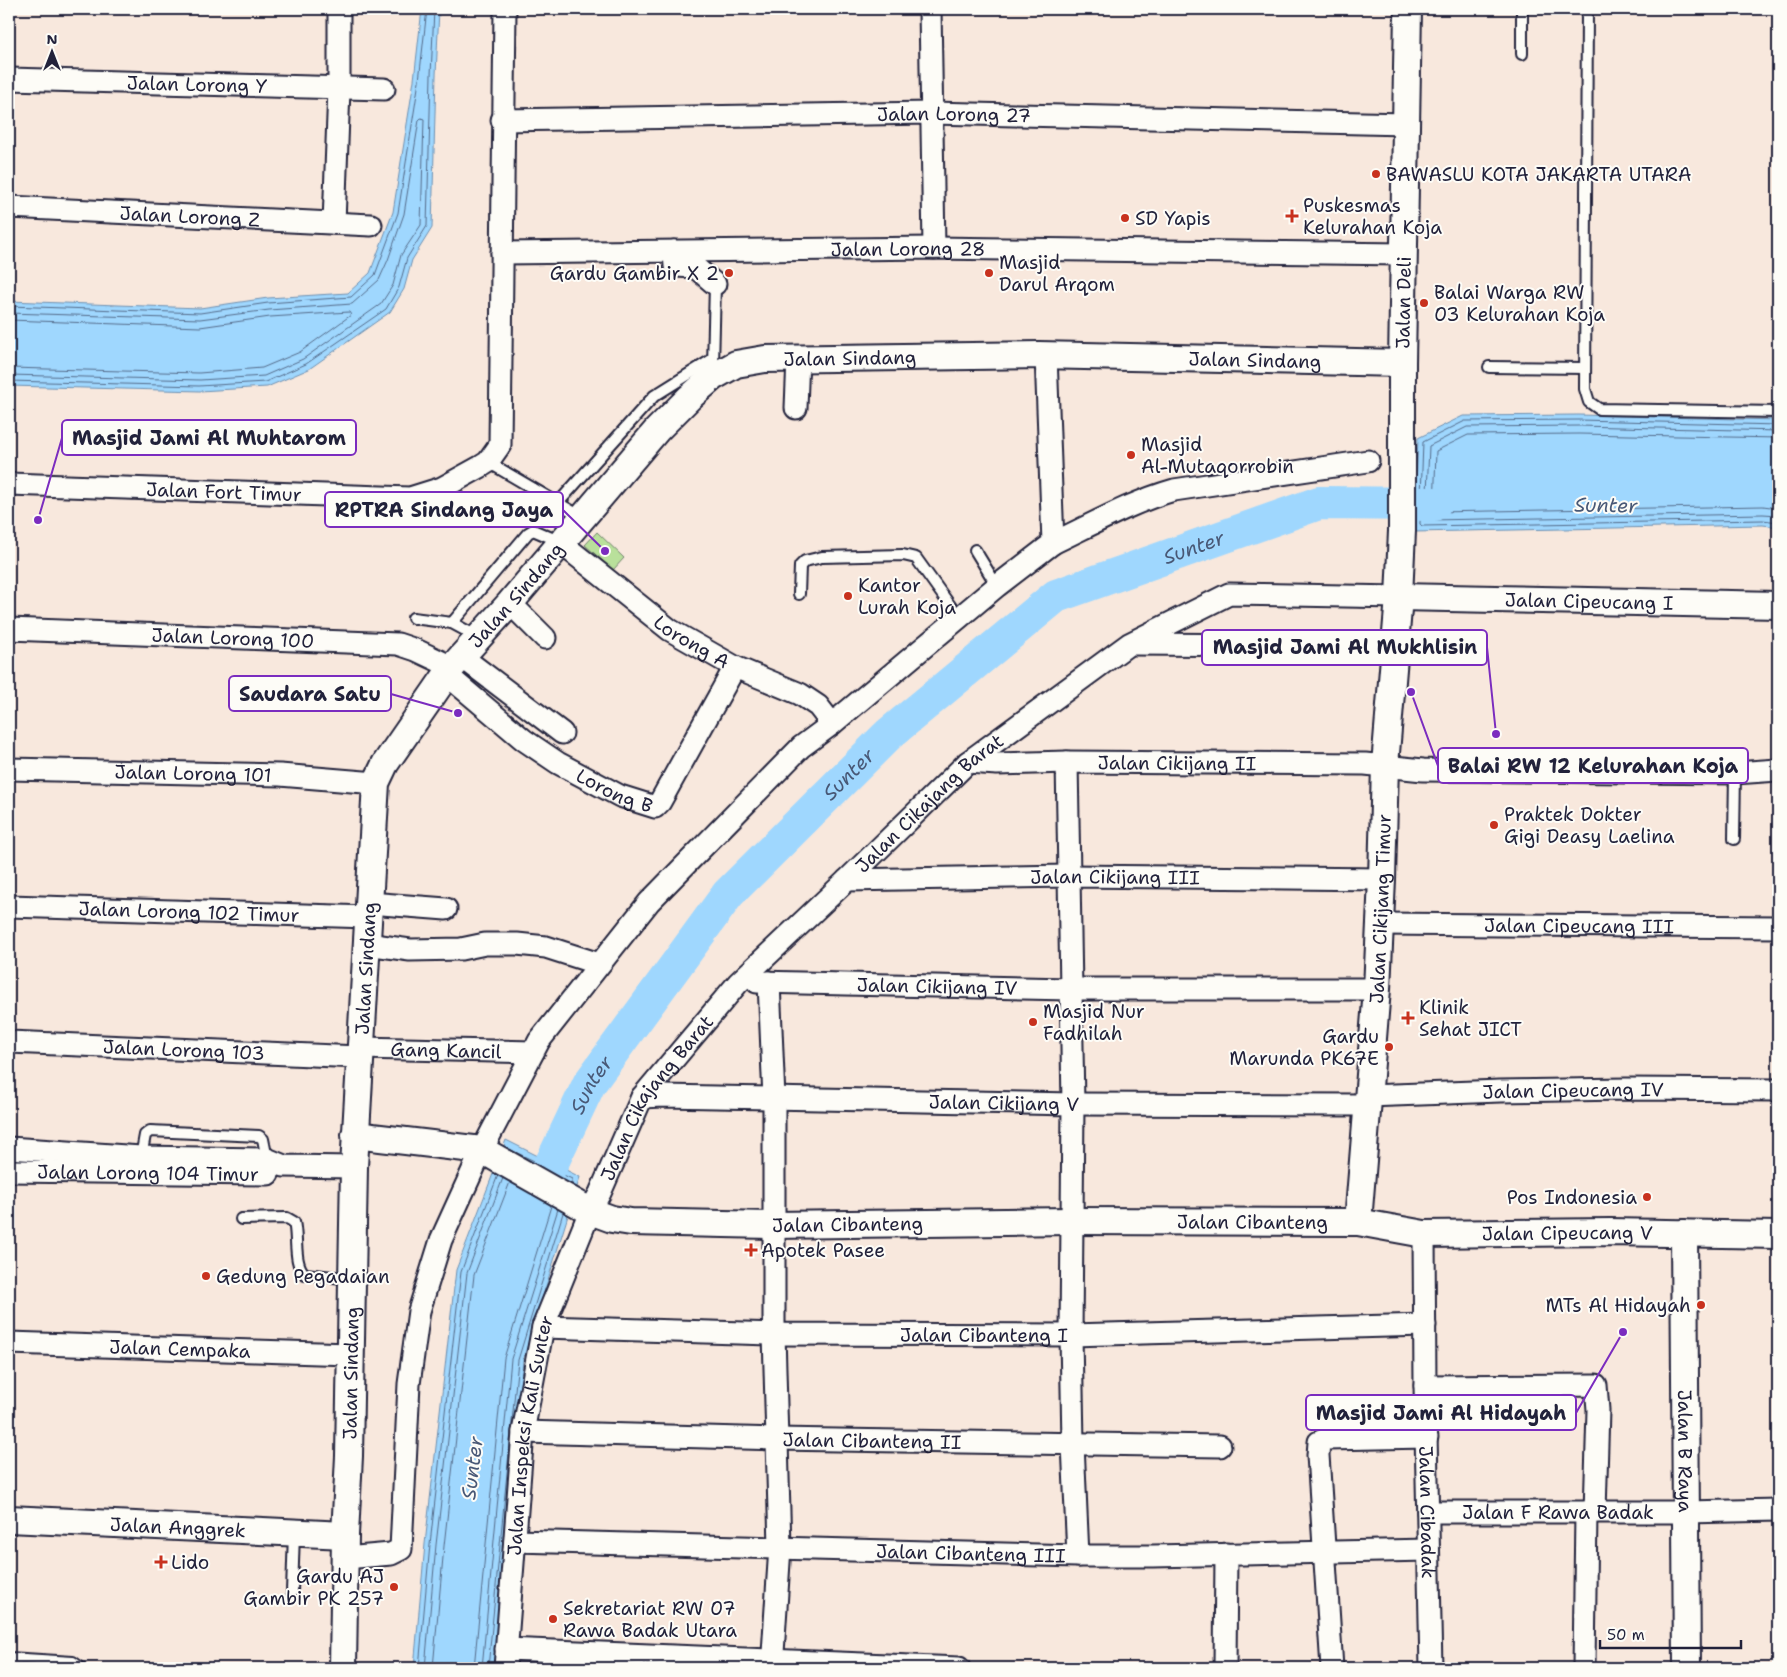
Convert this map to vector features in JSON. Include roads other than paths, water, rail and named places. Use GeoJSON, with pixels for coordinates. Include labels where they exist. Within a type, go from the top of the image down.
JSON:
{"type":"FeatureCollection","features":[{"type":"Feature","properties":{"kind":"street"},"geometry":{"type":"LineString","coordinates":[[334,223],[339,89],[339,9]]}},
{"type":"Feature","properties":{"kind":"street"},"geometry":{"type":"LineString","coordinates":[[488,462],[500,445],[504,9]]}},
{"type":"Feature","properties":{"kind":"street"},"geometry":{"type":"LineString","coordinates":[[930,9],[934,248]]}},
{"type":"Feature","properties":{"kind":"street","name":"Jalan Deli"},"geometry":{"type":"LineString","coordinates":[[1400,586],[1408,9]]}},
{"type":"Feature","properties":{"kind":"street","name":"Jalan Lorong Y"},"geometry":{"type":"LineString","coordinates":[[9,79],[384,89]]}},
{"type":"Feature","properties":{"kind":"street","name":"Jalan Lorong 27"},"geometry":{"type":"LineString","coordinates":[[502,120],[932,113],[1406,124]]}},
{"type":"Feature","properties":{"kind":"street","name":"Jalan Lorong Z"},"geometry":{"type":"LineString","coordinates":[[9,207],[371,225]]}},
{"type":"Feature","properties":{"kind":"street","name":"Jalan Lorong 28"},"geometry":{"type":"LineString","coordinates":[[502,253],[934,248],[1404,254]]}},
{"type":"Feature","properties":{"kind":"street"},"geometry":{"type":"LineString","coordinates":[[674,251],[675,266],[695,267],[715,284]]}},
{"type":"Feature","properties":{"kind":"street"},"geometry":{"type":"LineString","coordinates":[[1046,355],[1053,542]]}},
{"type":"Feature","properties":{"kind":"street","name":"Jalan Sindang"},"geometry":{"type":"LineString","coordinates":[[343,1668],[355,1135],[376,783],[385,764],[454,667],[657,430],[713,368],[765,359],[1046,355],[1402,364]]}},
{"type":"Feature","properties":{"kind":"street"},"geometry":{"type":"LineString","coordinates":[[796,408],[798,358]]}},
{"type":"Feature","properties":{"kind":"street"},"geometry":{"type":"LineString","coordinates":[[345,1546],[391,1554],[401,1549],[409,1384],[419,1311],[441,1240],[489,1155],[539,1041],[598,964],[656,895],[801,747],[832,724],[997,586],[1053,542],[1137,503],[1174,490],[1368,461]]}},
{"type":"Feature","properties":{"kind":"street","name":"Jalan Fort Timur"},"geometry":{"type":"LineString","coordinates":[[9,484],[410,498],[442,488],[488,462]]}},
{"type":"Feature","properties":{"kind":"street","name":"Lorong A"},"geometry":{"type":"LineString","coordinates":[[561,542],[670,630],[735,667],[800,694],[818,706],[832,724]]}},
{"type":"Feature","properties":{"kind":"street","name":"Jalan Cipeucang I"},"geometry":{"type":"LineString","coordinates":[[1400,586],[1778,605]]}},
{"type":"Feature","properties":{"kind":"street","name":"Jalan Cikijang Timur"},"geometry":{"type":"LineString","coordinates":[[1358,1222],[1380,924],[1385,765],[1400,586]]}},
{"type":"Feature","properties":{"kind":"street","name":"Jalan Cikajang Barat"},"geometry":{"type":"LineString","coordinates":[[585,1207],[600,1193],[642,1097],[738,983],[968,762],[1129,644],[1229,594],[1400,586]]}},
{"type":"Feature","properties":{"kind":"street"},"geometry":{"type":"LineString","coordinates":[[510,603],[545,638]]}},
{"type":"Feature","properties":{"kind":"street","name":"Jalan Lorong 100"},"geometry":{"type":"LineString","coordinates":[[9,629],[398,644],[454,667]]}},
{"type":"Feature","properties":{"kind":"street"},"geometry":{"type":"LineString","coordinates":[[1129,644],[1396,642]]}},
{"type":"Feature","properties":{"kind":"street"},"geometry":{"type":"LineString","coordinates":[[454,667],[562,733]]}},
{"type":"Feature","properties":{"kind":"street","name":"Lorong B"},"geometry":{"type":"LineString","coordinates":[[454,667],[524,740],[558,763],[620,796],[655,807],[660,802],[735,667]]}},
{"type":"Feature","properties":{"kind":"street","name":"Jalan Cikijang II"},"geometry":{"type":"LineString","coordinates":[[968,762],[997,764],[1066,762],[1385,765],[1423,770],[1735,773],[1778,770]]}},
{"type":"Feature","properties":{"kind":"street"},"geometry":{"type":"LineString","coordinates":[[1066,762],[1073,1104],[1071,1335],[1078,1556]]}},
{"type":"Feature","properties":{"kind":"street","name":"Jalan Lorong 101"},"geometry":{"type":"LineString","coordinates":[[9,769],[280,775],[376,783]]}},
{"type":"Feature","properties":{"kind":"street","name":"Jalan Cikijang III"},"geometry":{"type":"LineString","coordinates":[[847,880],[1069,876],[1382,879]]}},
{"type":"Feature","properties":{"kind":"street","name":"Jalan Lorong 102 Timur"},"geometry":{"type":"LineString","coordinates":[[9,906],[369,910],[446,909]]}},
{"type":"Feature","properties":{"kind":"street","name":"Jalan Cipeucang III"},"geometry":{"type":"LineString","coordinates":[[1380,924],[1778,927]]}},
{"type":"Feature","properties":{"kind":"street"},"geometry":{"type":"LineString","coordinates":[[367,944],[410,950],[461,949],[485,944],[517,944],[546,947],[598,964]]}},
{"type":"Feature","properties":{"kind":"street"},"geometry":{"type":"LineString","coordinates":[[769,982],[774,1098],[774,1334],[780,1547],[772,1665]]}},
{"type":"Feature","properties":{"kind":"street","name":"Jalan Cikijang IV"},"geometry":{"type":"LineString","coordinates":[[738,983],[769,982],[1070,989],[1376,990]]}},
{"type":"Feature","properties":{"kind":"street","name":"Jalan Lorong 103"},"geometry":{"type":"LineString","coordinates":[[9,1042],[360,1052]]}},
{"type":"Feature","properties":{"kind":"street","name":"Gang Kancil"},"geometry":{"type":"LineString","coordinates":[[360,1052],[533,1052]]}},
{"type":"Feature","properties":{"kind":"street","name":"Jalan Cipeucang IV"},"geometry":{"type":"LineString","coordinates":[[1367,1101],[1578,1090],[1778,1090]]}},
{"type":"Feature","properties":{"kind":"street","name":"Jalan Cikijang V"},"geometry":{"type":"LineString","coordinates":[[642,1097],[1073,1104],[1367,1101]]}},
{"type":"Feature","properties":{"kind":"street","name":"Jalan Cibanteng"},"geometry":{"type":"LineString","coordinates":[[355,1135],[489,1155],[612,1220],[631,1222],[773,1225],[1071,1221],[1358,1222]]}},
{"type":"Feature","properties":{"kind":"street","name":"Jalan Lorong 104 Timur"},"geometry":{"type":"LineString","coordinates":[[9,1148],[141,1157],[354,1167]]}},
{"type":"Feature","properties":{"kind":"street","name":"Jalan Lorong 104 Timur"},"geometry":{"type":"LineString","coordinates":[[9,1171],[270,1174],[275,1162]]}},
{"type":"Feature","properties":{"kind":"street","name":"Jalan Inspeksi Kali Sunter"},"geometry":{"type":"LineString","coordinates":[[505,1659],[523,1432],[543,1327],[585,1207]]}},
{"type":"Feature","properties":{"kind":"street","name":"Jalan Cipeucang V"},"geometry":{"type":"LineString","coordinates":[[1358,1222],[1424,1234],[1684,1233],[1778,1235]]}},
{"type":"Feature","properties":{"kind":"street","name":"Jalan B Raya"},"geometry":{"type":"LineString","coordinates":[[1684,1233],[1687,1668]]}},
{"type":"Feature","properties":{"kind":"street","name":"Jalan Cibadak"},"geometry":{"type":"LineString","coordinates":[[1424,1234],[1431,1668]]}},
{"type":"Feature","properties":{"kind":"street","name":"Jalan Cibanteng I"},"geometry":{"type":"LineString","coordinates":[[543,1327],[774,1334],[1071,1335],[1425,1325]]}},
{"type":"Feature","properties":{"kind":"street","name":"Jalan Cempaka"},"geometry":{"type":"LineString","coordinates":[[9,1343],[350,1354]]}},
{"type":"Feature","properties":{"kind":"street"},"geometry":{"type":"LineString","coordinates":[[1425,1386],[1596,1385],[1598,1410],[1590,1512],[1584,1668]]}},
{"type":"Feature","properties":{"kind":"street","name":"Jalan Cibanteng II"},"geometry":{"type":"LineString","coordinates":[[523,1432],[776,1439],[1220,1446]]}},
{"type":"Feature","properties":{"kind":"street"},"geometry":{"type":"LineString","coordinates":[[1332,1668],[1318,1455],[1319,1442],[1326,1438],[1427,1437]]}},
{"type":"Feature","properties":{"kind":"street","name":"Jalan F Rawa Badak"},"geometry":{"type":"LineString","coordinates":[[1428,1512],[1778,1510]]}},
{"type":"Feature","properties":{"kind":"street","name":"Jalan Anggrek"},"geometry":{"type":"LineString","coordinates":[[9,1519],[294,1532],[345,1546]]}},
{"type":"Feature","properties":{"kind":"street","name":"Jalan Cibanteng III"},"geometry":{"type":"LineString","coordinates":[[515,1541],[1078,1556],[1428,1550]]}},
{"type":"Feature","properties":{"kind":"street"},"geometry":{"type":"LineString","coordinates":[[1225,1668],[1226,1554]]}},
{"type":"Feature","properties":{"kind":"street"},"geometry":{"type":"LineString","coordinates":[[505,1659],[959,1668]]}},
{"type":"Feature","properties":{"kind":"lane"},"geometry":{"type":"LineString","coordinates":[[1522,9],[1522,54]]}},
{"type":"Feature","properties":{"kind":"lane"},"geometry":{"type":"LineString","coordinates":[[1587,9],[1585,389],[1589,402],[1599,409],[1778,412]]}},
{"type":"Feature","properties":{"kind":"lane"},"geometry":{"type":"LineString","coordinates":[[558,502],[654,396],[713,368],[715,284]]}},
{"type":"Feature","properties":{"kind":"lane"},"geometry":{"type":"LineString","coordinates":[[1488,367],[1585,368]]}},
{"type":"Feature","properties":{"kind":"lane"},"geometry":{"type":"LineString","coordinates":[[488,462],[583,517]]}},
{"type":"Feature","properties":{"kind":"lane"},"geometry":{"type":"LineString","coordinates":[[452,623],[532,530],[561,542]]}},
{"type":"Feature","properties":{"kind":"lane"},"geometry":{"type":"LineString","coordinates":[[974,550],[997,586]]}},
{"type":"Feature","properties":{"kind":"lane"},"geometry":{"type":"LineString","coordinates":[[799,594],[800,566],[805,561],[822,557],[903,555],[916,558],[959,618]]}},
{"type":"Feature","properties":{"kind":"lane"},"geometry":{"type":"LineString","coordinates":[[413,618],[452,623],[480,638]]}},
{"type":"Feature","properties":{"kind":"lane"},"geometry":{"type":"LineString","coordinates":[[1396,642],[1466,642]]}},
{"type":"Feature","properties":{"kind":"lane"},"geometry":{"type":"LineString","coordinates":[[1734,840],[1735,773]]}},
{"type":"Feature","properties":{"kind":"lane"},"geometry":{"type":"LineString","coordinates":[[241,1219],[287,1218],[294,1222],[300,1270],[306,1274],[352,1278]]}},
{"type":"Feature","properties":{"kind":"lane"},"geometry":{"type":"LineString","coordinates":[[292,1592],[294,1532]]}},
{"type":"Feature","properties":{"kind":"lane"},"geometry":{"type":"LineString","coordinates":[[9,1658],[73,1662],[81,1668]]}},
{"type":"Feature","properties":{"kind":"water"},"geometry":{"type":"Polygon","coordinates":[[[422,9],[439,9],[432,228],[412,260],[404,289],[390,312],[309,369],[267,387],[200,391],[9,386],[9,301],[200,308],[268,298],[348,293],[370,273],[393,212],[414,80],[422,9]]]}},
{"type":"Feature","properties":{"kind":"water"},"geometry":{"type":"Polygon","coordinates":[[[1579,415],[1778,420],[1778,527],[1763,525],[1414,532],[1418,438],[1463,416],[1579,415]]]}},
{"type":"Feature","properties":{"kind":"water"},"geometry":{"type":"Polygon","coordinates":[[[506,1140],[580,1177],[523,1360],[493,1668],[414,1668],[425,1544],[456,1270],[506,1140]]]}},
{"type":"Feature","properties":{"kind":"waterway","name":"Sunter"},"geometry":{"type":"LineString","coordinates":[[532,1205],[589,1084],[728,894],[889,734],[1056,596],[1319,503],[1434,504]]}},
{"type":"Feature","properties":{"kind":"place","name":"BAWASLU KOTA JAKARTA UTARA"},"geometry":{"type":"Point","coordinates":[1376,174]}},
{"type":"Feature","properties":{"kind":"place","name":"Puskesmas Kelurahan Koja"},"geometry":{"type":"Point","coordinates":[1292,216]}},
{"type":"Feature","properties":{"kind":"place","name":"SD Yapis"},"geometry":{"type":"Point","coordinates":[1125,218]}},
{"type":"Feature","properties":{"kind":"place","name":"Gardu Gambir X 2"},"geometry":{"type":"Point","coordinates":[729,273]}},
{"type":"Feature","properties":{"kind":"place","name":"Masjid Darul Arqom"},"geometry":{"type":"Point","coordinates":[989,273]}},
{"type":"Feature","properties":{"kind":"place","name":"Balai Warga RW 03 Kelurahan Koja"},"geometry":{"type":"Point","coordinates":[1424,303]}},
{"type":"Feature","properties":{"kind":"place","name":"Masjid Al-Mutaqorrobin"},"geometry":{"type":"Point","coordinates":[1131,455]}},
{"type":"Feature","properties":{"kind":"place","name":"Masjid Jami Al Muhtarom"},"geometry":{"type":"Point","coordinates":[38,520]}},
{"type":"Feature","properties":{"kind":"place","name":"RPTRA Sindang Jaya"},"geometry":{"type":"Point","coordinates":[605,551]}},
{"type":"Feature","properties":{"kind":"place","name":"Kantor Lurah Koja"},"geometry":{"type":"Point","coordinates":[848,596]}},
{"type":"Feature","properties":{"kind":"place","name":"Balai RW 12 Kelurahan Koja"},"geometry":{"type":"Point","coordinates":[1411,692]}},
{"type":"Feature","properties":{"kind":"place","name":"Saudara Satu"},"geometry":{"type":"Point","coordinates":[458,713]}},
{"type":"Feature","properties":{"kind":"place","name":"Masjid Jami Al Mukhlisin"},"geometry":{"type":"Point","coordinates":[1496,734]}},
{"type":"Feature","properties":{"kind":"place","name":"Praktek Dokter Gigi Deasy Laelina"},"geometry":{"type":"Point","coordinates":[1494,825]}},
{"type":"Feature","properties":{"kind":"place","name":"Klinik Sehat JICT"},"geometry":{"type":"Point","coordinates":[1408,1018]}},
{"type":"Feature","properties":{"kind":"place","name":"Masjid Nur Fadhilah"},"geometry":{"type":"Point","coordinates":[1033,1022]}},
{"type":"Feature","properties":{"kind":"place","name":"Gardu Marunda PK67E"},"geometry":{"type":"Point","coordinates":[1389,1047]}},
{"type":"Feature","properties":{"kind":"place","name":"Pos Indonesia"},"geometry":{"type":"Point","coordinates":[1647,1197]}},
{"type":"Feature","properties":{"kind":"place","name":"Apotek Pasee"},"geometry":{"type":"Point","coordinates":[751,1250]}},
{"type":"Feature","properties":{"kind":"place","name":"Gedung Pegadaian"},"geometry":{"type":"Point","coordinates":[206,1276]}},
{"type":"Feature","properties":{"kind":"place","name":"MTs Al Hidayah"},"geometry":{"type":"Point","coordinates":[1701,1305]}},
{"type":"Feature","properties":{"kind":"place","name":"Masjid Jami Al Hidayah"},"geometry":{"type":"Point","coordinates":[1623,1332]}},
{"type":"Feature","properties":{"kind":"place","name":"Lido"},"geometry":{"type":"Point","coordinates":[161,1562]}},
{"type":"Feature","properties":{"kind":"place","name":"Gardu AJ Gambir PK 257"},"geometry":{"type":"Point","coordinates":[394,1587]}},
{"type":"Feature","properties":{"kind":"place","name":"Sekretariat RW 07 Rawa Badak Utara"},"geometry":{"type":"Point","coordinates":[553,1619]}}]}
